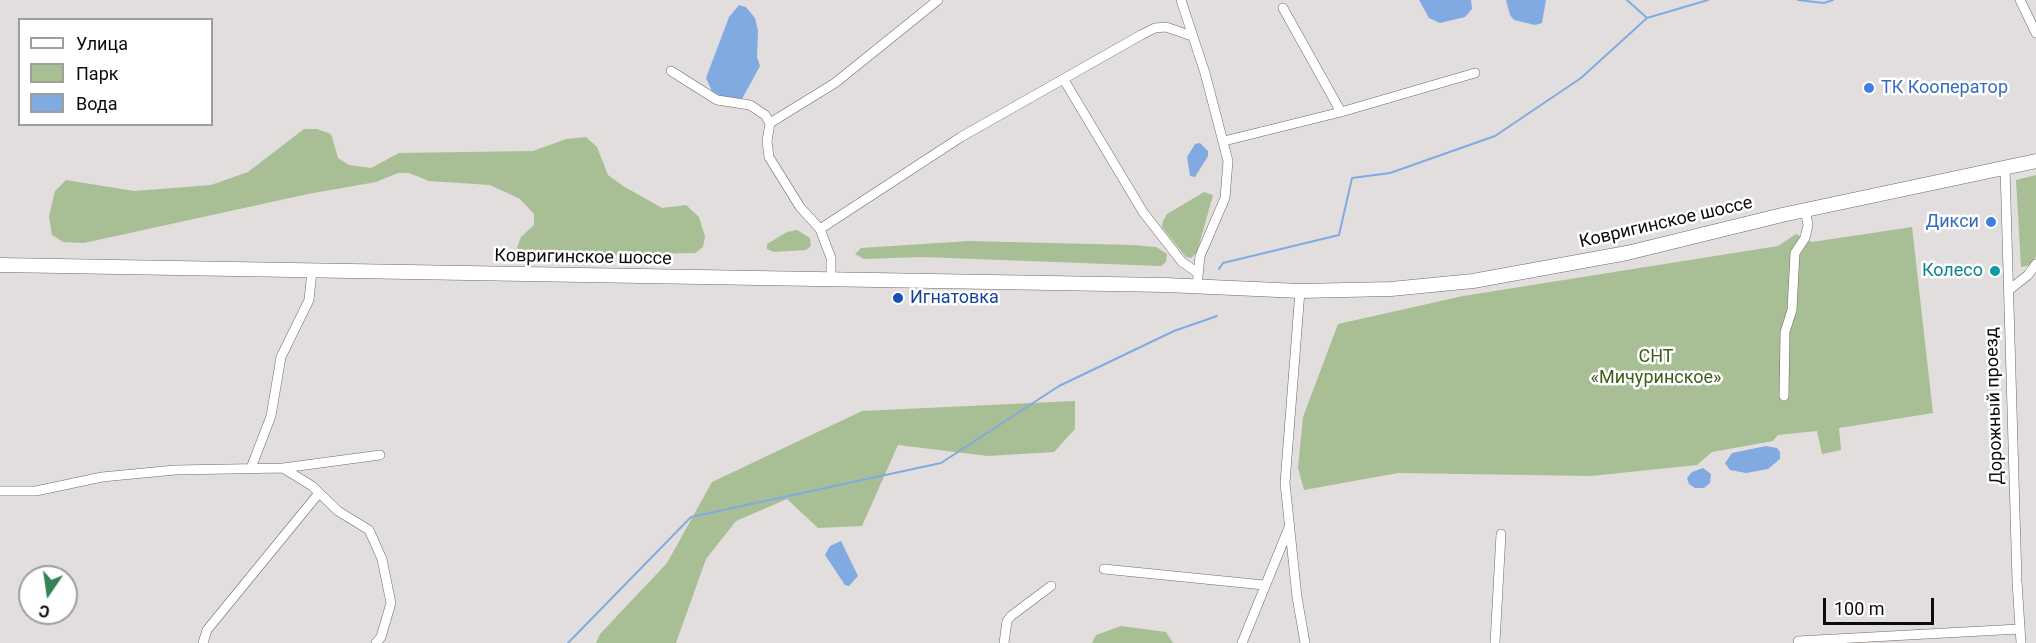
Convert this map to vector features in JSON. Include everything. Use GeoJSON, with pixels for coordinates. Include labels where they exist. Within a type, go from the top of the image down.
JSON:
{"type":"FeatureCollection","features":[{"type":"Feature","properties":{"kind":"main road","name":"Ковригинское шоссе"},"geometry":{"type":"LineString","coordinates":[[0,265],[831,281],[1166,285],[1198,280],[1300,291],[1391,289],[1473,281],[1627,253],[1805,210],[2036,161]]}},
{"type":"Feature","properties":{"kind":"street"},"geometry":{"type":"LineString","coordinates":[[831,281],[831,258],[820,229],[800,207],[769,157],[767,141],[770,123],[835,83],[938,0]]}},
{"type":"Feature","properties":{"kind":"street"},"geometry":{"type":"LineString","coordinates":[[1181,0],[1228,161],[1225,198],[1220,214],[1204,245],[1198,280]]}},
{"type":"Feature","properties":{"kind":"street"},"geometry":{"type":"LineString","coordinates":[[2020,0],[2036,33]]}},
{"type":"Feature","properties":{"kind":"street"},"geometry":{"type":"LineString","coordinates":[[1283,8],[1341,112]]}},
{"type":"Feature","properties":{"kind":"street"},"geometry":{"type":"LineString","coordinates":[[820,229],[961,137],[1155,28],[1166,27],[1192,36]]}},
{"type":"Feature","properties":{"kind":"street"},"geometry":{"type":"LineString","coordinates":[[671,71],[717,100],[757,108],[770,123]]}},
{"type":"Feature","properties":{"kind":"street"},"geometry":{"type":"LineString","coordinates":[[1224,141],[1341,112],[1475,73]]}},
{"type":"Feature","properties":{"kind":"street"},"geometry":{"type":"LineString","coordinates":[[1064,80],[1143,212],[1198,280]]}},
{"type":"Feature","properties":{"kind":"street","name":"Дорожный проезд"},"geometry":{"type":"LineString","coordinates":[[2005,168],[2021,643]]}},
{"type":"Feature","properties":{"kind":"street"},"geometry":{"type":"LineString","coordinates":[[1784,396],[1785,332],[1792,310],[1795,253],[1805,238],[1808,225],[1805,210]]}},
{"type":"Feature","properties":{"kind":"street"},"geometry":{"type":"LineString","coordinates":[[2008,290],[2028,276],[2036,264]]}},
{"type":"Feature","properties":{"kind":"street"},"geometry":{"type":"LineString","coordinates":[[251,468],[271,416],[281,357],[309,300],[312,271]]}},
{"type":"Feature","properties":{"kind":"street"},"geometry":{"type":"LineString","coordinates":[[1300,291],[1285,483],[1305,643]]}},
{"type":"Feature","properties":{"kind":"street"},"geometry":{"type":"LineString","coordinates":[[0,491],[36,491],[102,477],[144,473],[283,468],[380,455]]}},
{"type":"Feature","properties":{"kind":"street"},"geometry":{"type":"LineString","coordinates":[[283,468],[319,493],[338,511],[369,531],[382,559],[391,603],[381,637],[376,643]]}},
{"type":"Feature","properties":{"kind":"street"},"geometry":{"type":"LineString","coordinates":[[203,643],[207,630],[319,493]]}},
{"type":"Feature","properties":{"kind":"street"},"geometry":{"type":"LineString","coordinates":[[1242,643],[1290,525]]}},
{"type":"Feature","properties":{"kind":"street"},"geometry":{"type":"LineString","coordinates":[[1495,643],[1501,534]]}},
{"type":"Feature","properties":{"kind":"street"},"geometry":{"type":"LineString","coordinates":[[1104,568],[1264,585]]}},
{"type":"Feature","properties":{"kind":"street"},"geometry":{"type":"LineString","coordinates":[[1004,643],[1011,616],[1052,586]]}},
{"type":"Feature","properties":{"kind":"street"},"geometry":{"type":"LineString","coordinates":[[1798,641],[2019,629]]}},
{"type":"Feature","properties":{"kind":"green space"},"geometry":{"type":"Polygon","coordinates":[[[304,129],[317,129],[331,134],[338,158],[349,165],[371,168],[399,153],[533,151],[566,139],[586,137],[597,147],[608,175],[623,186],[662,208],[686,205],[699,217],[705,237],[703,247],[695,253],[530,256],[517,248],[521,237],[534,225],[534,214],[520,199],[490,185],[429,181],[409,173],[398,173],[376,182],[308,194],[84,243],[63,242],[52,235],[49,216],[55,191],[66,180],[134,191],[211,185],[248,172],[304,129]]]}},
{"type":"Feature","properties":{"kind":"green space"},"geometry":{"type":"Polygon","coordinates":[[[2036,175],[2036,256],[2032,265],[2021,267],[2016,180],[2036,175]]]}},
{"type":"Feature","properties":{"kind":"green space"},"geometry":{"type":"Polygon","coordinates":[[[1204,192],[1213,195],[1212,199],[1197,252],[1191,258],[1186,257],[1162,227],[1163,221],[1167,214],[1204,192]]]}},
{"type":"Feature","properties":{"kind":"green space","name":"СНТ «Мичуринское»"},"geometry":{"type":"Polygon","coordinates":[[[1912,227],[1933,413],[1839,428],[1841,450],[1822,454],[1817,431],[1778,435],[1773,441],[1712,452],[1697,465],[1591,476],[1398,473],[1304,490],[1298,468],[1303,417],[1338,324],[1463,296],[1778,246],[1796,234],[1812,242],[1912,227]]]}},
{"type":"Feature","properties":{"kind":"green space"},"geometry":{"type":"Polygon","coordinates":[[[797,230],[810,238],[811,246],[806,250],[774,252],[767,249],[767,244],[787,232],[797,230]]]}},
{"type":"Feature","properties":{"kind":"green space"},"geometry":{"type":"Polygon","coordinates":[[[969,241],[1133,245],[1156,247],[1167,254],[1166,262],[1161,266],[922,257],[864,259],[855,254],[861,248],[969,241]]]}},
{"type":"Feature","properties":{"kind":"green space"},"geometry":{"type":"Polygon","coordinates":[[[1075,401],[1075,429],[1054,452],[988,456],[898,445],[862,526],[818,528],[787,499],[736,521],[706,559],[676,643],[596,643],[600,634],[667,563],[712,482],[862,411],[1075,401]]]}},
{"type":"Feature","properties":{"kind":"green space"},"geometry":{"type":"Polygon","coordinates":[[[1121,626],[1166,632],[1173,643],[1092,643],[1096,635],[1121,626]]]}},
{"type":"Feature","properties":{"kind":"water"},"geometry":{"type":"Polygon","coordinates":[[[1419,0],[1471,0],[1472,9],[1465,17],[1440,23],[1429,18],[1419,0]]]}},
{"type":"Feature","properties":{"kind":"water"},"geometry":{"type":"Polygon","coordinates":[[[1506,0],[1546,0],[1542,23],[1535,25],[1514,20],[1510,15],[1506,0]]]}},
{"type":"Feature","properties":{"kind":"water"},"geometry":{"type":"Polygon","coordinates":[[[739,5],[746,7],[755,18],[758,31],[757,57],[760,66],[742,99],[721,96],[712,91],[706,78],[729,17],[739,5]]]}},
{"type":"Feature","properties":{"kind":"water"},"geometry":{"type":"Polygon","coordinates":[[[1200,143],[1208,151],[1208,156],[1195,177],[1190,176],[1187,157],[1195,144],[1200,143]]]}},
{"type":"Feature","properties":{"kind":"water"},"geometry":{"type":"Polygon","coordinates":[[[1766,446],[1777,448],[1780,452],[1780,459],[1768,469],[1746,473],[1730,470],[1725,463],[1732,453],[1766,446]]]}},
{"type":"Feature","properties":{"kind":"water"},"geometry":{"type":"Polygon","coordinates":[[[1703,468],[1711,474],[1710,483],[1704,488],[1695,488],[1689,484],[1687,478],[1692,472],[1703,468]]]}},
{"type":"Feature","properties":{"kind":"water"},"geometry":{"type":"Polygon","coordinates":[[[841,541],[858,576],[849,586],[845,585],[825,555],[830,546],[841,541]]]}},
{"type":"Feature","properties":{"kind":"waterway"},"geometry":{"type":"LineString","coordinates":[[1627,0],[1647,18],[1708,0]]}},
{"type":"Feature","properties":{"kind":"waterway"},"geometry":{"type":"LineString","coordinates":[[1798,0],[1824,3],[1833,0]]}},
{"type":"Feature","properties":{"kind":"waterway"},"geometry":{"type":"LineString","coordinates":[[1219,269],[1223,263],[1339,235],[1352,178],[1390,173],[1495,136],[1581,78],[1647,18]]}},
{"type":"Feature","properties":{"kind":"waterway"},"geometry":{"type":"LineString","coordinates":[[568,643],[691,517],[941,463],[1059,386],[1174,331],[1217,316]]}},
{"type":"Feature","properties":{"kind":"place","name":"ТК Кооператор"},"geometry":{"type":"Point","coordinates":[1869,88]}},
{"type":"Feature","properties":{"kind":"place","name":"Дикси"},"geometry":{"type":"Point","coordinates":[1991,222]}},
{"type":"Feature","properties":{"kind":"place","name":"Колесо"},"geometry":{"type":"Point","coordinates":[1995,271]}},
{"type":"Feature","properties":{"kind":"place","name":"Игнатовка"},"geometry":{"type":"Point","coordinates":[898,298]}}]}
